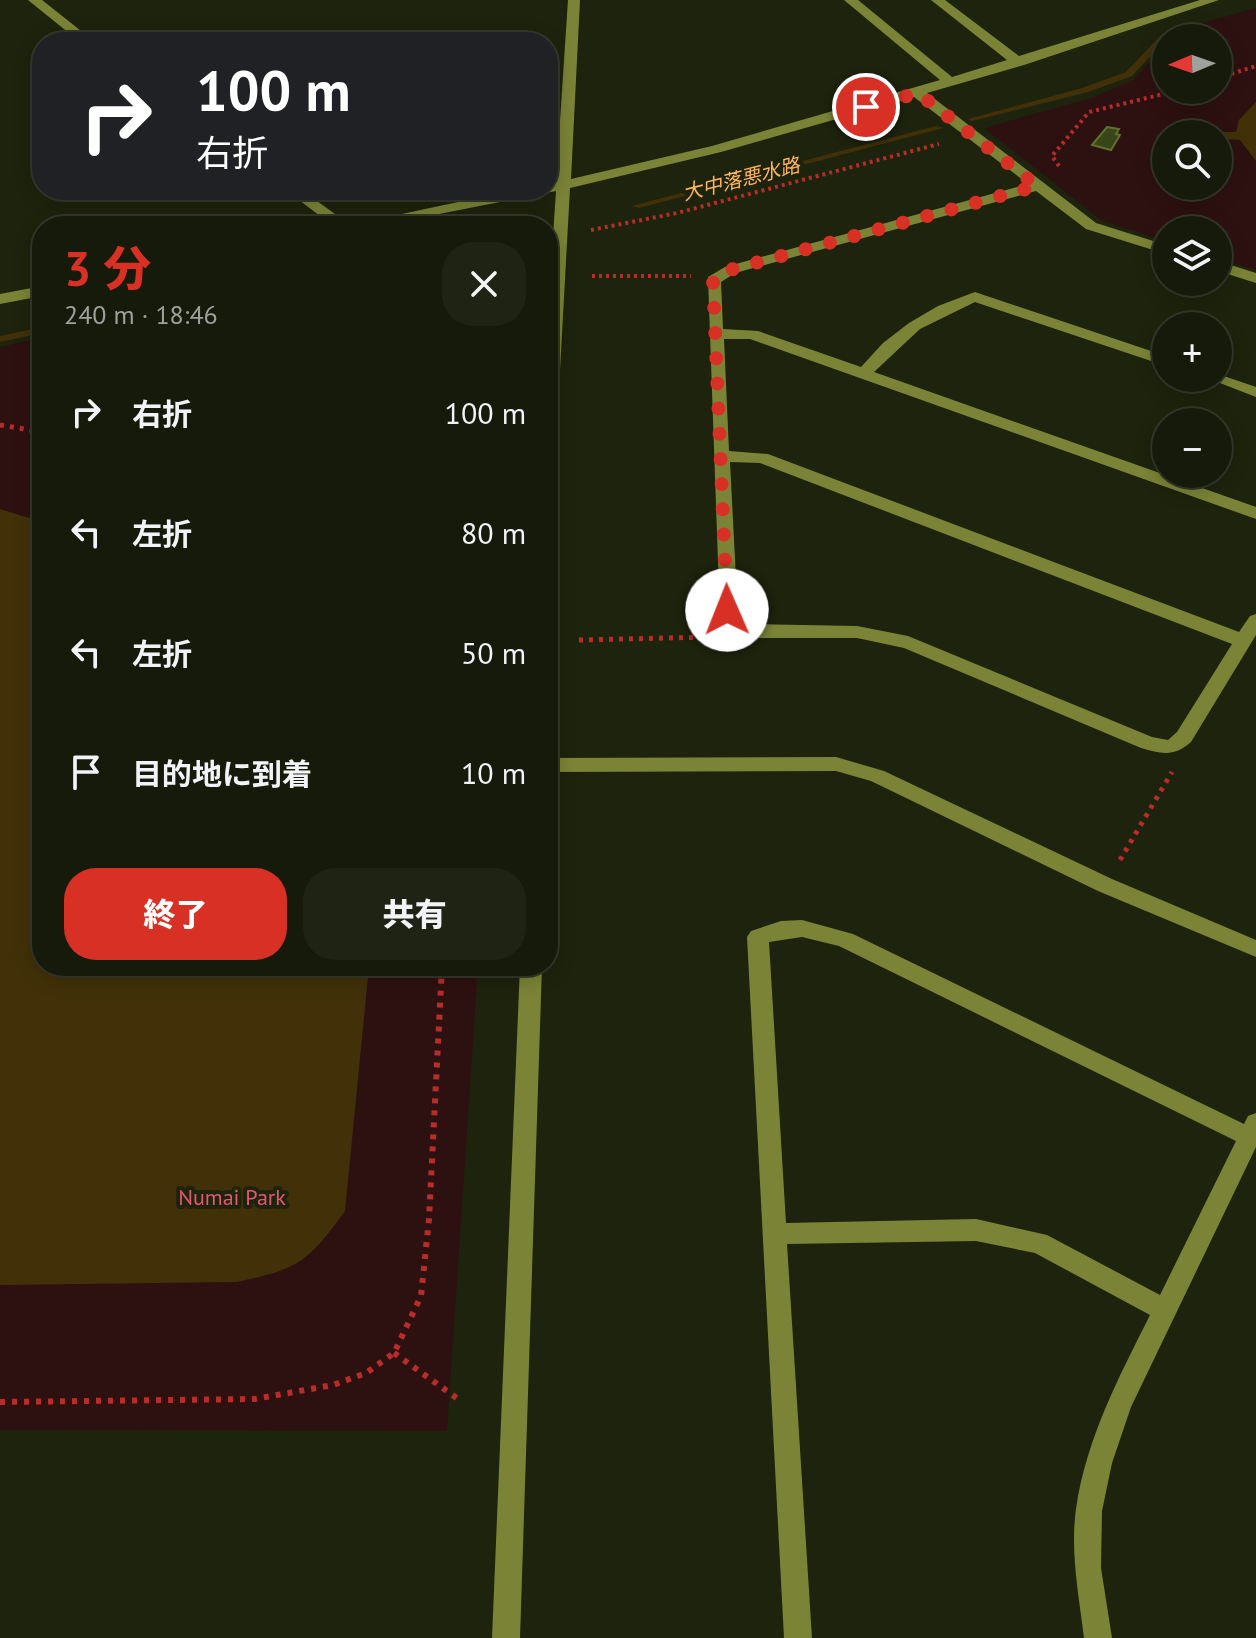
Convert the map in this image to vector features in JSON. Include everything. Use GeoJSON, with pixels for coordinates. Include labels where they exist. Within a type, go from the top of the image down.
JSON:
{"type":"FeatureCollection","features":[{"type":"Feature","properties":{"kind":"street"},"geometry":{"type":"LineString","coordinates":[[34,0],[75,32]]}},
{"type":"Feature","properties":{"kind":"street"},"geometry":{"type":"LineString","coordinates":[[558,157],[574,0]]}},
{"type":"Feature","properties":{"kind":"street"},"geometry":{"type":"LineString","coordinates":[[850,0],[952,83]]}},
{"type":"Feature","properties":{"kind":"street"},"geometry":{"type":"LineString","coordinates":[[937,0],[1019,62]]}},
{"type":"Feature","properties":{"kind":"street"},"geometry":{"type":"LineString","coordinates":[[558,185],[762,136],[918,93],[1213,0]]}},
{"type":"Feature","properties":{"kind":"street"},"geometry":{"type":"LineString","coordinates":[[918,93],[1091,226],[1152,246]]}},
{"type":"Feature","properties":{"kind":"street"},"geometry":{"type":"LineString","coordinates":[[1037,186],[730,270],[713,280],[729,619],[738,628],[749,632],[857,632],[908,642],[1148,743],[1172,748],[1184,737],[1256,620]]}},
{"type":"Feature","properties":{"kind":"street"},"geometry":{"type":"LineString","coordinates":[[307,200],[329,216]]}},
{"type":"Feature","properties":{"kind":"street"},"geometry":{"type":"LineString","coordinates":[[406,216],[487,200]]}},
{"type":"Feature","properties":{"kind":"street"},"geometry":{"type":"LineString","coordinates":[[1232,270],[1256,278]]}},
{"type":"Feature","properties":{"kind":"street"},"geometry":{"type":"LineString","coordinates":[[0,299],[32,293]]}},
{"type":"Feature","properties":{"kind":"street"},"geometry":{"type":"LineString","coordinates":[[865,372],[906,329],[956,303],[975,297],[1152,356]]}},
{"type":"Feature","properties":{"kind":"street"},"geometry":{"type":"LineString","coordinates":[[717,334],[752,334],[1256,513]]}},
{"type":"Feature","properties":{"kind":"street"},"geometry":{"type":"LineString","coordinates":[[1232,384],[1256,392]]}},
{"type":"Feature","properties":{"kind":"street"},"geometry":{"type":"LineString","coordinates":[[723,456],[762,458],[1243,641]]}},
{"type":"Feature","properties":{"kind":"street"},"geometry":{"type":"LineString","coordinates":[[558,765],[836,764],[877,776],[1105,885],[1256,949]]}},
{"type":"Feature","properties":{"kind":"street"},"geometry":{"type":"LineString","coordinates":[[798,1638],[758,937],[779,928],[810,929],[846,940],[1253,1130],[1119,1404],[1099,1463],[1089,1511],[1088,1568],[1098,1638]]}},
{"type":"Feature","properties":{"kind":"street"},"geometry":{"type":"LineString","coordinates":[[506,1638],[531,976]]}},
{"type":"Feature","properties":{"kind":"street"},"geometry":{"type":"LineString","coordinates":[[774,1234],[976,1230],[1039,1243],[1165,1310]]}},
{"type":"Feature","properties":{"kind":"path"},"geometry":{"type":"LineString","coordinates":[[1232,74],[1256,66]]}},
{"type":"Feature","properties":{"kind":"path"},"geometry":{"type":"LineString","coordinates":[[1062,172],[1052,156],[1089,112],[1152,97]]}},
{"type":"Feature","properties":{"kind":"path"},"geometry":{"type":"LineString","coordinates":[[591,230],[627,225],[766,191],[972,135]]}},
{"type":"Feature","properties":{"kind":"path"},"geometry":{"type":"LineString","coordinates":[[592,276],[695,276],[713,280]]}},
{"type":"Feature","properties":{"kind":"path"},"geometry":{"type":"LineString","coordinates":[[0,425],[32,430]]}},
{"type":"Feature","properties":{"kind":"path"},"geometry":{"type":"LineString","coordinates":[[579,640],[713,637],[738,628]]}},
{"type":"Feature","properties":{"kind":"path"},"geometry":{"type":"LineString","coordinates":[[1105,885],[1175,768],[1172,748]]}},
{"type":"Feature","properties":{"kind":"path"},"geometry":{"type":"LineString","coordinates":[[0,1402],[255,1399],[333,1385],[366,1373],[394,1353],[421,1296],[429,1219],[441,976]]}},
{"type":"Feature","properties":{"kind":"path"},"geometry":{"type":"LineString","coordinates":[[394,1353],[458,1399]]}},
{"type":"Feature","properties":{"kind":"green space"},"geometry":{"type":"Polygon","coordinates":[[[1256,8],[1256,270],[1232,262],[1232,216],[1152,216],[1152,236],[1101,220],[984,128],[1092,98],[1133,80],[1152,59],[1152,104],[1232,104],[1232,24],[1202,24],[1256,8]]]}},
{"type":"Feature","properties":{"kind":"green space","name":"Numai Park"},"geometry":{"type":"Polygon","coordinates":[[[32,340],[32,976],[477,976],[447,1431],[0,1430],[0,347],[32,340]]]}},
{"type":"Feature","properties":{"kind":"shaded area"},"geometry":{"type":"Polygon","coordinates":[[[1256,102],[1256,161],[1240,140],[1232,139],[1232,132],[1236,132],[1239,120],[1256,102]]]}},
{"type":"Feature","properties":{"kind":"shaded area"},"geometry":{"type":"Polygon","coordinates":[[[0,509],[32,519],[32,976],[368,976],[345,1211],[311,1252],[274,1273],[236,1282],[0,1285],[0,509]]]}},
{"type":"Feature","properties":{"kind":"building"},"geometry":{"type":"Polygon","coordinates":[[[1107,127],[1119,129],[1116,134],[1120,135],[1111,150],[1092,145],[1107,127]]]}},
{"type":"Feature","properties":{"kind":"waterway","name":"大中落悪水路"},"geometry":{"type":"LineString","coordinates":[[972,119],[1085,90],[1129,74],[1152,50]]}},
{"type":"Feature","properties":{"kind":"waterway","name":"大中落悪水路"},"geometry":{"type":"LineString","coordinates":[[636,206],[939,128]]}},
{"type":"Feature","properties":{"kind":"waterway","name":"大中落悪水路"},"geometry":{"type":"LineString","coordinates":[[0,339],[32,332]]}},
{"type":"Feature","properties":{"kind":"route"},"geometry":{"type":"LineString","coordinates":[[727,610],[723,456],[713,280],[730,270],[1037,186],[918,93],[866,107]]}}]}
